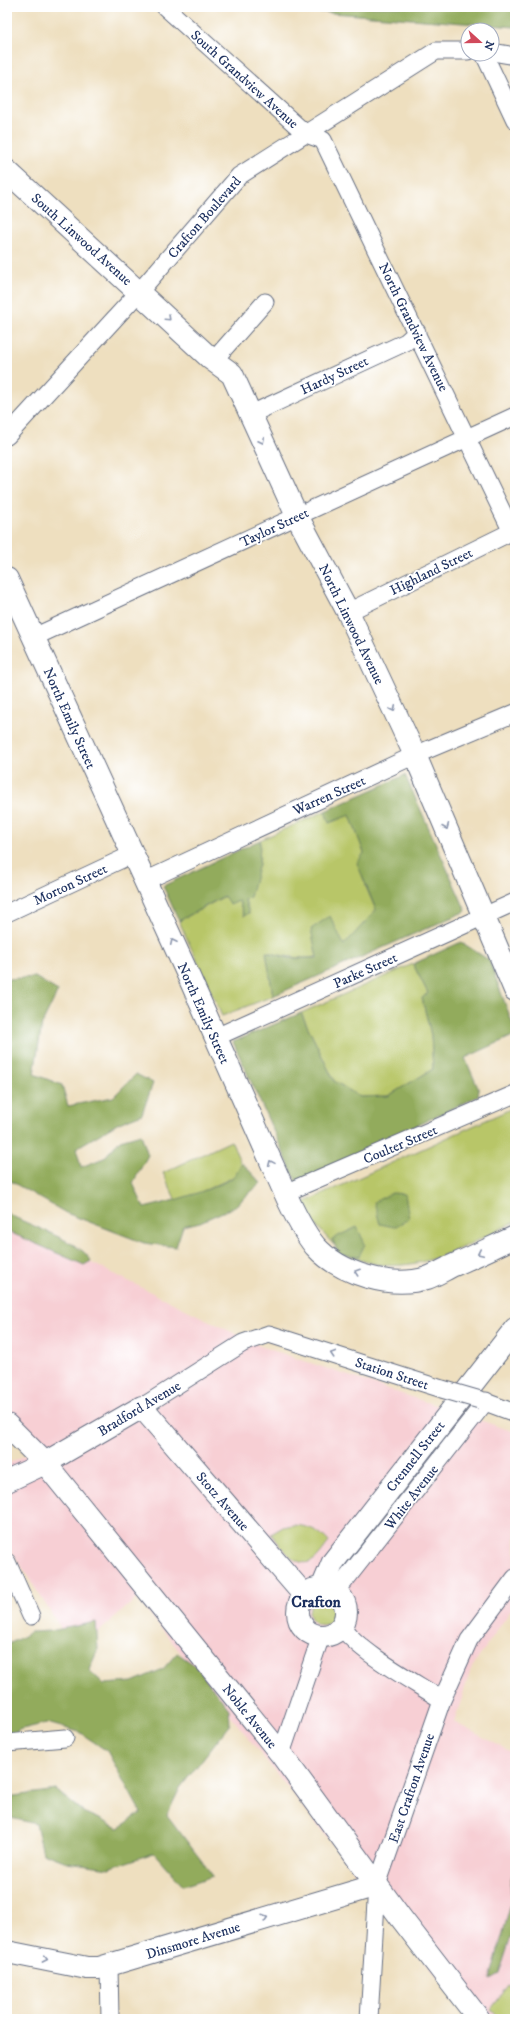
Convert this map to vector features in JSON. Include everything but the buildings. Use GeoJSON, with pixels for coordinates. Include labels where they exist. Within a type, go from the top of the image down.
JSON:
{"type":"FeatureCollection","features":[{"type":"Feature","properties":{"kind":"main road","name":"South Linwood Avenue"},"geometry":{"type":"LineString","coordinates":[[7,170],[60,220],[140,291]]}},
{"type":"Feature","properties":{"kind":"main road","name":"North Linwood Avenue"},"geometry":{"type":"LineString","coordinates":[[140,291],[214,360],[232,374],[249,415],[297,516],[348,612],[415,755],[515,990]]}},
{"type":"Feature","properties":{"kind":"main road","name":"North Emily Street"},"geometry":{"type":"LineString","coordinates":[[7,579],[145,880],[214,1038],[297,1219],[315,1246],[329,1258],[348,1269],[377,1279],[400,1282],[426,1278],[515,1237]]}},
{"type":"Feature","properties":{"kind":"main road","name":"Crennell Street"},"geometry":{"type":"LineString","coordinates":[[321,1592],[333,1562],[515,1329]]}},
{"type":"Feature","properties":{"kind":"main road","name":"Stotz Avenue"},"geometry":{"type":"LineString","coordinates":[[142,1407],[321,1592]]}},
{"type":"Feature","properties":{"kind":"main road","name":"Bradford Avenue"},"geometry":{"type":"LineString","coordinates":[[7,1481],[45,1463],[142,1407]]}},
{"type":"Feature","properties":{"kind":"main road","name":"Noble Avenue"},"geometry":{"type":"LineString","coordinates":[[7,1425],[45,1463],[281,1754],[377,1885],[479,2019]]}},
{"type":"Feature","properties":{"kind":"main road"},"geometry":{"type":"LineString","coordinates":[[321,1592],[344,1604],[346,1612],[341,1626],[329,1634],[321,1636],[309,1632],[301,1623],[299,1607],[321,1592]]}},
{"type":"Feature","properties":{"kind":"main road","name":"Dinsmore Avenue"},"geometry":{"type":"LineString","coordinates":[[7,1952],[87,1968],[109,1966],[377,1885]]}},
{"type":"Feature","properties":{"kind":"street","name":"South Grandview Avenue"},"geometry":{"type":"LineString","coordinates":[[165,7],[306,134]]}},
{"type":"Feature","properties":{"kind":"street","name":"Crafton Boulevard"},"geometry":{"type":"LineString","coordinates":[[7,435],[140,291],[239,176],[436,51],[460,51]]}},
{"type":"Feature","properties":{"kind":"street"},"geometry":{"type":"LineString","coordinates":[[500,53],[515,56]]}},
{"type":"Feature","properties":{"kind":"street"},"geometry":{"type":"LineString","coordinates":[[488,62],[515,120]]}},
{"type":"Feature","properties":{"kind":"street","name":"North Grandview Avenue"},"geometry":{"type":"LineString","coordinates":[[306,134],[323,140],[467,438],[514,531]]}},
{"type":"Feature","properties":{"kind":"street"},"geometry":{"type":"LineString","coordinates":[[214,360],[265,302]]}},
{"type":"Feature","properties":{"kind":"street","name":"Hardy Street"},"geometry":{"type":"LineString","coordinates":[[249,415],[406,342],[417,332]]}},
{"type":"Feature","properties":{"kind":"street","name":"Taylor Street"},"geometry":{"type":"LineString","coordinates":[[34,637],[515,416]]}},
{"type":"Feature","properties":{"kind":"street","name":"Highland Street"},"geometry":{"type":"LineString","coordinates":[[348,612],[514,531]]}},
{"type":"Feature","properties":{"kind":"street","name":"Warren Street"},"geometry":{"type":"LineString","coordinates":[[145,880],[415,755],[515,713]]}},
{"type":"Feature","properties":{"kind":"street","name":"Morton Street"},"geometry":{"type":"LineString","coordinates":[[7,913],[133,854]]}},
{"type":"Feature","properties":{"kind":"street","name":"Parke Street"},"geometry":{"type":"LineString","coordinates":[[214,1038],[515,902]]}},
{"type":"Feature","properties":{"kind":"street","name":"Coulter Street"},"geometry":{"type":"LineString","coordinates":[[285,1193],[515,1094]]}},
{"type":"Feature","properties":{"kind":"street","name":"Bradford Avenue"},"geometry":{"type":"LineString","coordinates":[[142,1407],[243,1343],[269,1334]]}},
{"type":"Feature","properties":{"kind":"street","name":"Station Street"},"geometry":{"type":"LineString","coordinates":[[269,1334],[483,1401],[515,1413]]}},
{"type":"Feature","properties":{"kind":"street","name":"White Avenue"},"geometry":{"type":"LineString","coordinates":[[321,1592],[483,1401]]}},
{"type":"Feature","properties":{"kind":"street"},"geometry":{"type":"LineString","coordinates":[[7,1562],[31,1616]]}},
{"type":"Feature","properties":{"kind":"street","name":"East Crafton Avenue"},"geometry":{"type":"LineString","coordinates":[[369,2019],[377,1885],[442,1700],[469,1640],[515,1578]]}},
{"type":"Feature","properties":{"kind":"street"},"geometry":{"type":"LineString","coordinates":[[341,1626],[349,1638],[362,1648],[442,1700]]}},
{"type":"Feature","properties":{"kind":"street"},"geometry":{"type":"LineString","coordinates":[[281,1754],[321,1636]]}},
{"type":"Feature","properties":{"kind":"street"},"geometry":{"type":"LineString","coordinates":[[7,1743],[65,1738]]}},
{"type":"Feature","properties":{"kind":"street"},"geometry":{"type":"LineString","coordinates":[[109,1966],[110,2019]]}},
{"type":"Feature","properties":{"kind":"shaded area"},"geometry":{"type":"Polygon","coordinates":[[[7,1221],[260,1346],[515,1432],[515,1604],[471,1669],[454,1722],[515,1754],[515,2019],[477,2019],[446,1987],[137,1598],[76,1652],[7,1544],[7,1464],[43,1446],[7,1409],[7,1221]]]}},
{"type":"Feature","properties":{"kind":"green space"},"geometry":{"type":"Polygon","coordinates":[[[278,7],[515,7],[515,27],[500,26],[500,22],[460,23],[280,9],[278,7]]]}},
{"type":"Feature","properties":{"kind":"green space"},"geometry":{"type":"Polygon","coordinates":[[[405,775],[466,911],[273,996],[266,952],[289,958],[317,958],[311,929],[330,916],[344,945],[376,910],[357,863],[364,853],[350,815],[329,823],[325,811],[405,775]]]}},
{"type":"Feature","properties":{"kind":"green space"},"geometry":{"type":"Polygon","coordinates":[[[325,811],[329,823],[350,814],[364,853],[366,887],[376,910],[357,933],[344,945],[325,955],[297,958],[267,952],[273,996],[222,1016],[179,921],[225,896],[239,901],[244,916],[249,913],[245,900],[259,864],[260,840],[325,811]]]}},
{"type":"Feature","properties":{"kind":"green space"},"geometry":{"type":"Polygon","coordinates":[[[260,840],[259,864],[250,897],[245,900],[249,913],[244,916],[239,901],[230,905],[224,896],[179,921],[163,886],[260,840]]]}},
{"type":"Feature","properties":{"kind":"green space"},"geometry":{"type":"Polygon","coordinates":[[[461,942],[489,960],[515,1030],[515,1035],[465,1058],[479,1090],[478,1096],[297,1183],[233,1042],[301,1013],[334,1081],[360,1097],[388,1096],[433,1069],[431,1035],[422,998],[428,993],[413,964],[461,942]]]}},
{"type":"Feature","properties":{"kind":"green space"},"geometry":{"type":"Polygon","coordinates":[[[413,964],[428,993],[422,998],[431,1035],[433,1069],[388,1096],[360,1097],[334,1081],[301,1013],[413,964]]]}},
{"type":"Feature","properties":{"kind":"green space"},"geometry":{"type":"Polygon","coordinates":[[[35,977],[58,991],[42,1024],[34,1074],[62,1085],[68,1106],[113,1097],[136,1074],[153,1083],[142,1114],[119,1123],[76,1148],[81,1167],[104,1158],[120,1140],[141,1134],[148,1155],[133,1183],[144,1208],[189,1196],[223,1183],[233,1177],[242,1163],[261,1183],[234,1207],[200,1222],[183,1226],[176,1247],[144,1243],[66,1213],[7,1179],[7,979],[35,977]]]}},
{"type":"Feature","properties":{"kind":"green space"},"geometry":{"type":"Polygon","coordinates":[[[515,1107],[513,1109],[515,1117],[515,1222],[475,1241],[435,1258],[414,1263],[393,1265],[372,1263],[351,1256],[359,1256],[332,1239],[334,1245],[313,1222],[303,1203],[515,1107]]]}},
{"type":"Feature","properties":{"kind":"green space"},"geometry":{"type":"Polygon","coordinates":[[[231,1141],[245,1172],[177,1203],[163,1173],[231,1141]]]}},
{"type":"Feature","properties":{"kind":"green space"},"geometry":{"type":"Polygon","coordinates":[[[392,1193],[405,1194],[409,1219],[394,1227],[380,1224],[374,1202],[392,1193]]]}},
{"type":"Feature","properties":{"kind":"green space"},"geometry":{"type":"Polygon","coordinates":[[[7,1213],[53,1234],[77,1247],[86,1254],[91,1261],[84,1265],[7,1231],[7,1213]]]}},
{"type":"Feature","properties":{"kind":"green space"},"geometry":{"type":"Polygon","coordinates":[[[357,1227],[365,1244],[359,1256],[339,1255],[332,1239],[357,1227]]]}},
{"type":"Feature","properties":{"kind":"green space"},"geometry":{"type":"Polygon","coordinates":[[[293,1525],[303,1526],[317,1531],[329,1542],[313,1561],[304,1563],[293,1558],[283,1549],[271,1534],[283,1527],[293,1525]]]}},
{"type":"Feature","properties":{"kind":"green space"},"geometry":{"type":"Polygon","coordinates":[[[322,1599],[331,1603],[335,1612],[331,1621],[322,1625],[313,1621],[309,1612],[313,1603],[322,1599]]]}},
{"type":"Feature","properties":{"kind":"green space"},"geometry":{"type":"Polygon","coordinates":[[[96,1622],[98,1649],[89,1670],[104,1684],[132,1682],[163,1669],[177,1653],[196,1666],[229,1709],[230,1724],[180,1788],[167,1815],[213,1876],[183,1886],[154,1853],[109,1868],[67,1862],[43,1853],[36,1824],[7,1817],[7,1797],[56,1790],[83,1812],[119,1828],[141,1813],[107,1751],[79,1732],[47,1723],[18,1730],[7,1748],[7,1645],[31,1632],[50,1631],[96,1622]]]}},
{"type":"Feature","properties":{"kind":"green space"},"geometry":{"type":"Polygon","coordinates":[[[515,1867],[515,1925],[499,1974],[490,1979],[512,1900],[510,1882],[515,1867]]]}},
{"type":"Feature","properties":{"kind":"green space"},"geometry":{"type":"Polygon","coordinates":[[[509,1985],[515,1988],[515,2019],[499,2019],[491,2009],[509,1985]]]}},
{"type":"Feature","properties":{"kind":"district","name":"Crafton"},"geometry":{"type":"Point","coordinates":[316,1601]}}]}
